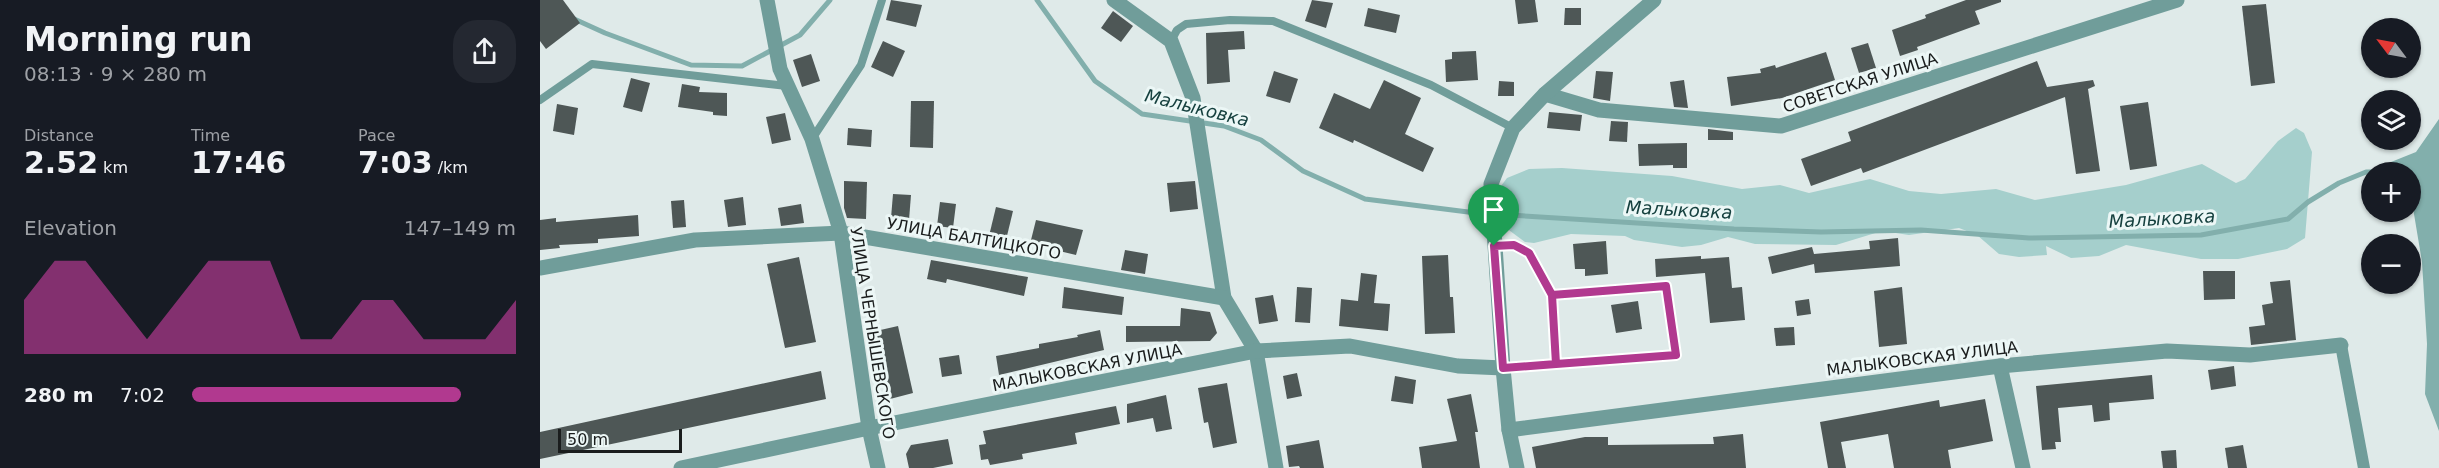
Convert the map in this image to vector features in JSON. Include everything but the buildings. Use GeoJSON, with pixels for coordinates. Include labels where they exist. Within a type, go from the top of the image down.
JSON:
{"type":"FeatureCollection","features":[{"type":"Feature","properties":{"kind":"street","name":"УЛИЦА ЧЕРНЫШЕВСКОГО"},"geometry":{"type":"LineString","coordinates":[[767,0],[780,69],[812,139],[841,234],[869,428],[878,468]]}},
{"type":"Feature","properties":{"kind":"street"},"geometry":{"type":"LineString","coordinates":[[1114,0],[1171,41],[1193,99],[1224,298],[1256,351],[1276,468]]}},
{"type":"Feature","properties":{"kind":"street"},"geometry":{"type":"LineString","coordinates":[[1517,468],[1509,430],[1503,368],[1491,184],[1513,128],[1545,94],[1654,0]]}},
{"type":"Feature","properties":{"kind":"street","name":"СОВЕТСКАЯ УЛИЦА"},"geometry":{"type":"LineString","coordinates":[[1545,94],[1599,110],[1781,126],[2176,0]]}},
{"type":"Feature","properties":{"kind":"street","name":"УЛИЦА БАЛТИЦКОГО"},"geometry":{"type":"LineString","coordinates":[[540,268],[695,240],[841,234],[1224,298]]}},
{"type":"Feature","properties":{"kind":"street"},"geometry":{"type":"LineString","coordinates":[[2341,345],[2364,468]]}},
{"type":"Feature","properties":{"kind":"street","name":"МАЛЫКОВСКАЯ УЛИЦА"},"geometry":{"type":"LineString","coordinates":[[1509,430],[2000,366],[2168,351],[2250,355],[2341,345]]}},
{"type":"Feature","properties":{"kind":"street","name":"МАЛЫКОВСКАЯ УЛИЦА"},"geometry":{"type":"LineString","coordinates":[[681,468],[1256,351],[1350,346],[1458,366],[1503,368]]}},
{"type":"Feature","properties":{"kind":"street"},"geometry":{"type":"LineString","coordinates":[[2000,366],[2023,468]]}},
{"type":"Feature","properties":{"kind":"lane"},"geometry":{"type":"LineString","coordinates":[[812,139],[861,64],[882,0]]}},
{"type":"Feature","properties":{"kind":"lane"},"geometry":{"type":"LineString","coordinates":[[1171,41],[1177,30],[1186,24],[1230,20],[1273,21],[1431,85],[1513,128]]}},
{"type":"Feature","properties":{"kind":"lane"},"geometry":{"type":"LineString","coordinates":[[540,100],[592,64],[788,86]]}},
{"type":"Feature","properties":{"kind":"lane"},"geometry":{"type":"LineString","coordinates":[[1494,246],[1514,245],[1529,253],[1552,295],[1556,364]]}},
{"type":"Feature","properties":{"kind":"lane"},"geometry":{"type":"LineString","coordinates":[[1503,368],[1676,355],[1666,286],[1552,295]]}},
{"type":"Feature","properties":{"kind":"shaded area"},"geometry":{"type":"Polygon","coordinates":[[[2439,119],[2439,431],[2425,394],[2427,344],[2421,234],[2417,234],[2415,222],[2421,222],[2421,162],[2391,162],[2421,150],[2421,145],[2439,119]]]}},
{"type":"Feature","properties":{"kind":"shaded area"},"geometry":{"type":"Polygon","coordinates":[[[2296,128],[2304,133],[2312,152],[2305,238],[2287,249],[2238,259],[2201,259],[2126,245],[2099,256],[2071,258],[2046,246],[2047,255],[2019,257],[1999,254],[1977,235],[1959,228],[1909,235],[1882,231],[1836,245],[1755,244],[1728,237],[1701,245],[1682,247],[1634,240],[1625,236],[1571,234],[1534,243],[1525,242],[1502,225],[1498,196],[1507,178],[1529,169],[1562,168],[1672,176],[1742,189],[1780,185],[1809,193],[1870,179],[1909,191],[1941,194],[1996,189],[2035,200],[2126,185],[2202,164],[2236,183],[2245,179],[2278,141],[2296,128]]]}},
{"type":"Feature","properties":{"kind":"waterway","name":"Малыковка"},"geometry":{"type":"LineString","coordinates":[[572,18],[605,33],[691,65],[742,66],[800,35],[830,0]]}},
{"type":"Feature","properties":{"kind":"waterway","name":"Малыковка"},"geometry":{"type":"LineString","coordinates":[[1037,0],[1095,81],[1142,114],[1224,126],[1261,140],[1303,171],[1365,199],[1476,213],[1734,229],[1821,232],[1921,230],[2029,238],[2201,235],[2288,219],[2308,202],[2339,183],[2361,174]]}},
{"type":"Feature","properties":{"kind":"route"},"geometry":{"type":"LineString","coordinates":[[1494,246],[1503,368],[1556,364],[1552,295],[1666,286],[1676,355],[1556,364],[1552,295],[1529,253],[1514,245],[1494,246]]}}]}
